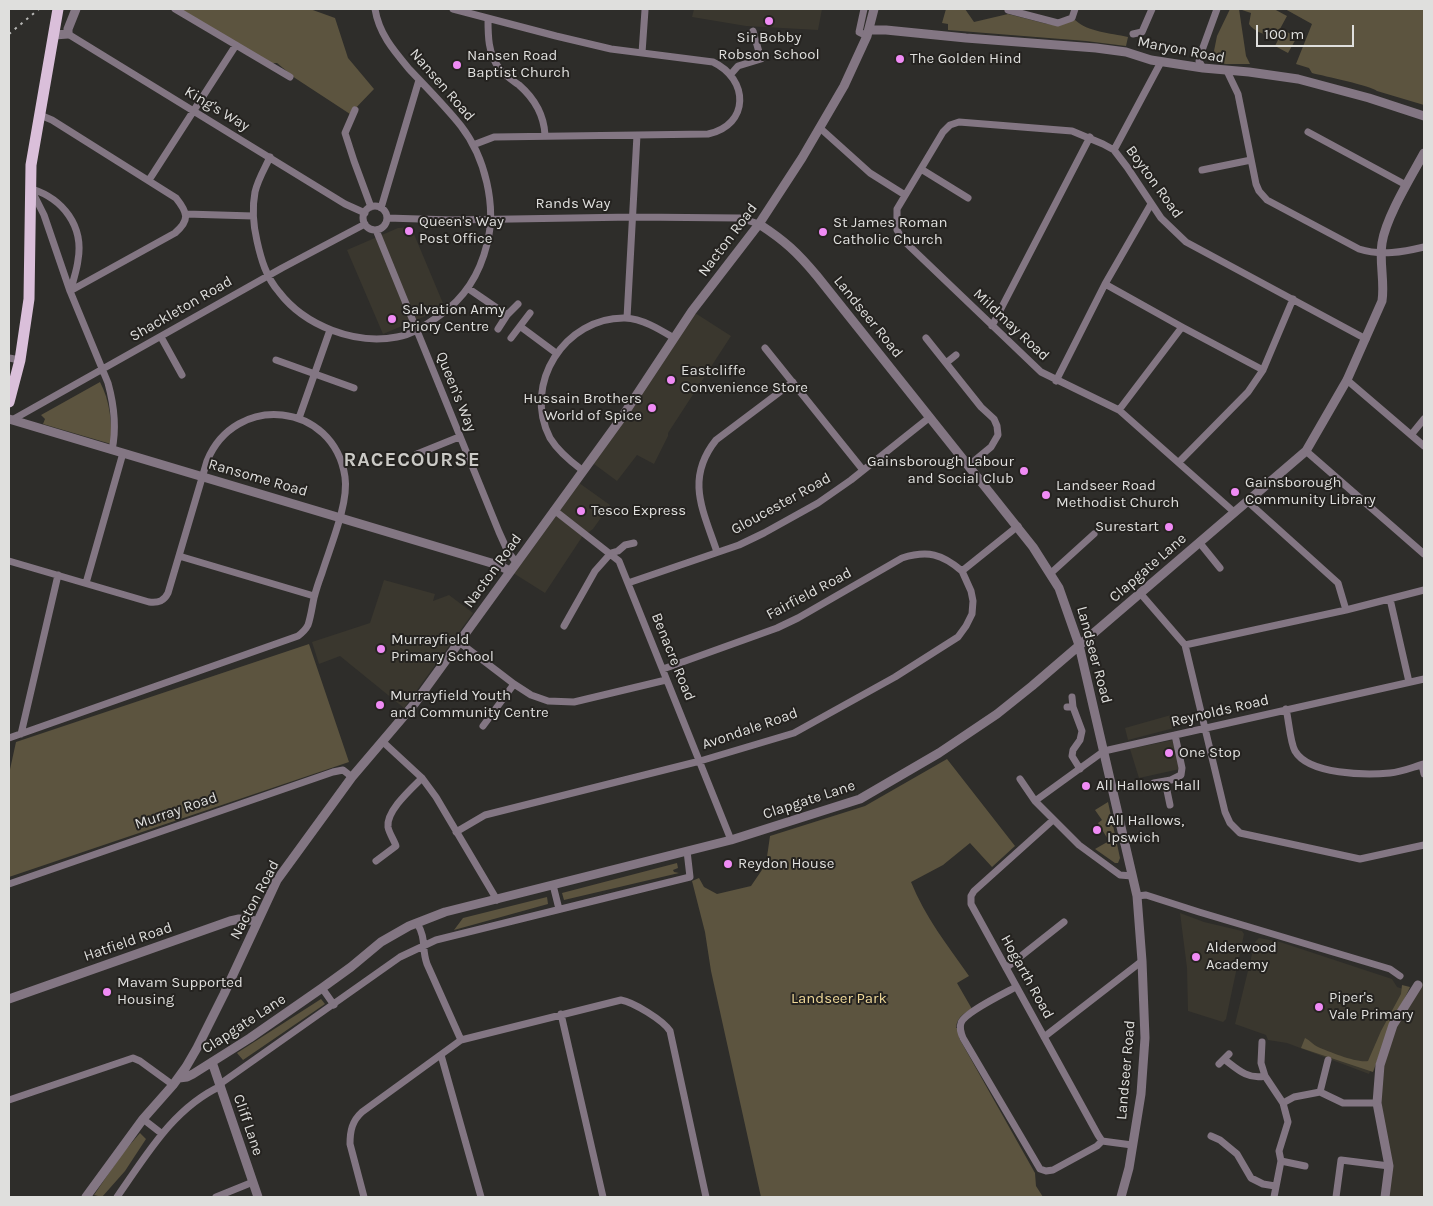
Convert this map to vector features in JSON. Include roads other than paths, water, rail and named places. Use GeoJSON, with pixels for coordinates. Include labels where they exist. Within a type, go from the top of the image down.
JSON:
{"type":"FeatureCollection","features":[{"type":"Feature","properties":{"kind":"main road"},"geometry":{"type":"LineString","coordinates":[[9,402],[14,359],[29,299],[31,165],[58,9]]}},
{"type":"Feature","properties":{"kind":"street"},"geometry":{"type":"LineString","coordinates":[[54,36],[68,34],[68,29],[76,9]]}},
{"type":"Feature","properties":{"kind":"street"},"geometry":{"type":"LineString","coordinates":[[174,9],[290,77]]}},
{"type":"Feature","properties":{"kind":"street","name":"Nansen Road"},"geometry":{"type":"LineString","coordinates":[[270,157],[255,191],[253,216],[262,263],[278,292],[310,319],[330,330],[366,338],[398,337],[417,330],[450,308],[469,288],[484,256],[489,239],[490,218],[486,181],[473,145],[462,127],[385,39],[375,9]]}},
{"type":"Feature","properties":{"kind":"street"},"geometry":{"type":"LineString","coordinates":[[453,9],[610,48],[713,62],[723,66],[731,74],[737,85],[740,103],[729,124],[716,132],[708,134],[494,137],[473,145]]}},
{"type":"Feature","properties":{"kind":"street"},"geometry":{"type":"LineString","coordinates":[[864,9],[859,32],[868,33]]}},
{"type":"Feature","properties":{"kind":"street","name":"Nacton Road"},"geometry":{"type":"LineString","coordinates":[[86,1197],[143,1119],[176,1082],[197,1048],[277,880],[352,777],[414,703],[459,642],[620,420],[718,275],[759,224],[802,158],[844,86],[868,33],[874,9]]}},
{"type":"Feature","properties":{"kind":"street"},"geometry":{"type":"LineString","coordinates":[[1008,10],[1058,23],[1072,18],[1075,9]]}},
{"type":"Feature","properties":{"kind":"street"},"geometry":{"type":"LineString","coordinates":[[1133,34],[1142,32],[1152,9]]}},
{"type":"Feature","properties":{"kind":"street"},"geometry":{"type":"LineString","coordinates":[[1203,68],[1199,61],[1217,9]]}},
{"type":"Feature","properties":{"kind":"street"},"geometry":{"type":"LineString","coordinates":[[642,53],[645,10]]}},
{"type":"Feature","properties":{"kind":"street"},"geometry":{"type":"LineString","coordinates":[[488,19],[488,36],[492,55],[498,67],[530,96],[539,110],[544,123],[545,135]]}},
{"type":"Feature","properties":{"kind":"street","name":"Maryon Road"},"geometry":{"type":"LineString","coordinates":[[868,33],[886,30],[1096,48],[1126,52],[1161,62],[1227,71],[1238,94],[1256,184],[1267,200],[1359,249],[1369,252],[1401,252],[1424,246]]}},
{"type":"Feature","properties":{"kind":"street"},"geometry":{"type":"LineString","coordinates":[[731,74],[738,66],[761,59],[753,31]]}},
{"type":"Feature","properties":{"kind":"street","name":"King's Way"},"geometry":{"type":"LineString","coordinates":[[68,34],[346,204],[365,213]]}},
{"type":"Feature","properties":{"kind":"street"},"geometry":{"type":"LineString","coordinates":[[149,180],[236,45]]}},
{"type":"Feature","properties":{"kind":"street"},"geometry":{"type":"LineString","coordinates":[[1114,150],[1161,62]]}},
{"type":"Feature","properties":{"kind":"street"},"geometry":{"type":"LineString","coordinates":[[1227,71],[1298,79],[1369,98],[1424,116]]}},
{"type":"Feature","properties":{"kind":"street"},"geometry":{"type":"LineString","coordinates":[[381,208],[419,80]]}},
{"type":"Feature","properties":{"kind":"street"},"geometry":{"type":"LineString","coordinates":[[355,110],[345,133],[371,207]]}},
{"type":"Feature","properties":{"kind":"street"},"geometry":{"type":"LineString","coordinates":[[40,115],[52,120],[176,198],[184,207],[186,214],[182,227],[175,234],[70,291]]}},
{"type":"Feature","properties":{"kind":"street","name":"Boyton Road"},"geometry":{"type":"LineString","coordinates":[[905,195],[943,132],[950,124],[959,122],[1072,131],[1090,137],[1114,150],[1127,166],[1151,204],[1173,231],[1186,242],[1366,339]]}},
{"type":"Feature","properties":{"kind":"street"},"geometry":{"type":"LineString","coordinates":[[820,128],[870,173],[905,195]]}},
{"type":"Feature","properties":{"kind":"street"},"geometry":{"type":"LineString","coordinates":[[1308,132],[1406,186]]}},
{"type":"Feature","properties":{"kind":"street"},"geometry":{"type":"LineString","coordinates":[[627,318],[637,135]]}},
{"type":"Feature","properties":{"kind":"street"},"geometry":{"type":"LineString","coordinates":[[992,326],[1090,137]]}},
{"type":"Feature","properties":{"kind":"street","name":"Clapgate Lane"},"geometry":{"type":"LineString","coordinates":[[176,1082],[250,1038],[351,967],[381,942],[417,923],[445,912],[731,840],[860,799],[939,753],[997,714],[1306,451],[1347,380],[1382,301],[1381,253],[1386,227],[1424,153]]}},
{"type":"Feature","properties":{"kind":"street"},"geometry":{"type":"LineString","coordinates":[[1202,170],[1251,160]]}},
{"type":"Feature","properties":{"kind":"street"},"geometry":{"type":"LineString","coordinates":[[921,169],[968,198]]}},
{"type":"Feature","properties":{"kind":"street"},"geometry":{"type":"LineString","coordinates":[[32,190],[45,194],[66,209],[74,224],[78,236],[79,258],[70,291]]}},
{"type":"Feature","properties":{"kind":"street"},"geometry":{"type":"LineString","coordinates":[[32,190],[44,215],[70,291],[108,383],[115,422],[112,450]]}},
{"type":"Feature","properties":{"kind":"street","name":"Mildmay Road"},"geometry":{"type":"LineString","coordinates":[[905,195],[897,209],[896,230],[903,240],[992,326],[1041,372],[1056,381],[1119,410],[1234,512]]}},
{"type":"Feature","properties":{"kind":"street"},"geometry":{"type":"LineString","coordinates":[[1056,381],[1105,284],[1151,204]]}},
{"type":"Feature","properties":{"kind":"street"},"geometry":{"type":"LineString","coordinates":[[371,207],[381,208],[387,218],[385,224],[376,230],[369,228],[363,218],[371,207]]}},
{"type":"Feature","properties":{"kind":"street"},"geometry":{"type":"LineString","coordinates":[[186,214],[253,216]]}},
{"type":"Feature","properties":{"kind":"street","name":"Rands Way"},"geometry":{"type":"LineString","coordinates":[[387,218],[443,220],[633,217],[740,218],[759,224]]}},
{"type":"Feature","properties":{"kind":"street","name":"Shackleton Road"},"geometry":{"type":"LineString","coordinates":[[10,420],[365,224]]}},
{"type":"Feature","properties":{"kind":"street","name":"Landseer Road"},"geometry":{"type":"LineString","coordinates":[[759,224],[782,239],[798,253],[1018,526],[1050,573],[1065,603],[1079,645],[1137,896],[1145,1038],[1141,1094],[1129,1168],[1121,1197]]}},
{"type":"Feature","properties":{"kind":"street","name":"Queen's Way"},"geometry":{"type":"LineString","coordinates":[[376,230],[508,552],[516,562]]}},
{"type":"Feature","properties":{"kind":"street"},"geometry":{"type":"LineString","coordinates":[[1105,284],[1263,370]]}},
{"type":"Feature","properties":{"kind":"street"},"geometry":{"type":"LineString","coordinates":[[469,288],[507,315]]}},
{"type":"Feature","properties":{"kind":"street"},"geometry":{"type":"LineString","coordinates":[[1179,462],[1248,392],[1263,370],[1293,299]]}},
{"type":"Feature","properties":{"kind":"street"},"geometry":{"type":"LineString","coordinates":[[498,329],[507,315],[518,304]]}},
{"type":"Feature","properties":{"kind":"street"},"geometry":{"type":"LineString","coordinates":[[511,338],[530,313]]}},
{"type":"Feature","properties":{"kind":"street"},"geometry":{"type":"LineString","coordinates":[[582,470],[557,448],[550,438],[544,418],[542,391],[547,371],[556,353],[564,344],[590,326],[609,320],[627,318],[650,324],[674,338]]}},
{"type":"Feature","properties":{"kind":"street"},"geometry":{"type":"LineString","coordinates":[[521,326],[556,353]]}},
{"type":"Feature","properties":{"kind":"street"},"geometry":{"type":"LineString","coordinates":[[1119,410],[1182,327]]}},
{"type":"Feature","properties":{"kind":"street"},"geometry":{"type":"LineString","coordinates":[[299,418],[330,330]]}},
{"type":"Feature","properties":{"kind":"street"},"geometry":{"type":"LineString","coordinates":[[161,337],[182,374]]}},
{"type":"Feature","properties":{"kind":"street"},"geometry":{"type":"LineString","coordinates":[[926,338],[981,407],[994,419],[997,426],[998,435],[992,447],[968,466]]}},
{"type":"Feature","properties":{"kind":"street"},"geometry":{"type":"LineString","coordinates":[[765,348],[863,470]]}},
{"type":"Feature","properties":{"kind":"street"},"geometry":{"type":"LineString","coordinates":[[946,363],[956,355]]}},
{"type":"Feature","properties":{"kind":"street"},"geometry":{"type":"LineString","coordinates":[[276,360],[354,388]]}},
{"type":"Feature","properties":{"kind":"street"},"geometry":{"type":"LineString","coordinates":[[1347,380],[1424,446]]}},
{"type":"Feature","properties":{"kind":"street"},"geometry":{"type":"LineString","coordinates":[[717,552],[699,494],[698,479],[701,463],[716,440],[793,382]]}},
{"type":"Feature","properties":{"kind":"street"},"geometry":{"type":"LineString","coordinates":[[9,561],[158,603],[165,598],[212,448],[227,432],[241,422],[263,415],[290,415],[315,426],[327,436],[336,448],[341,460],[345,478],[345,492],[340,517],[314,596],[308,625],[303,632],[289,640],[9,738]]}},
{"type":"Feature","properties":{"kind":"street","name":"Gloucester Road"},"geometry":{"type":"LineString","coordinates":[[628,582],[756,537],[796,516],[836,491],[930,417]]}},
{"type":"Feature","properties":{"kind":"street"},"geometry":{"type":"LineString","coordinates":[[1411,435],[1424,419]]}},
{"type":"Feature","properties":{"kind":"street","name":"Ransome Road"},"geometry":{"type":"LineString","coordinates":[[10,420],[340,517],[498,565],[510,571]]}},
{"type":"Feature","properties":{"kind":"street"},"geometry":{"type":"LineString","coordinates":[[417,454],[460,437]]}},
{"type":"Feature","properties":{"kind":"street"},"geometry":{"type":"LineString","coordinates":[[1306,451],[1424,554]]}},
{"type":"Feature","properties":{"kind":"street"},"geometry":{"type":"LineString","coordinates":[[86,583],[123,453]]}},
{"type":"Feature","properties":{"kind":"street"},"geometry":{"type":"LineString","coordinates":[[1247,501],[1338,583],[1346,610]]}},
{"type":"Feature","properties":{"kind":"street","name":"Benacre Road"},"geometry":{"type":"LineString","coordinates":[[554,510],[619,561],[731,840]]}},
{"type":"Feature","properties":{"kind":"street"},"geometry":{"type":"LineString","coordinates":[[962,571],[1018,526]]}},
{"type":"Feature","properties":{"kind":"street"},"geometry":{"type":"LineString","coordinates":[[1050,573],[1094,534]]}},
{"type":"Feature","properties":{"kind":"street"},"geometry":{"type":"LineString","coordinates":[[564,626],[595,571],[611,553],[618,552],[625,545],[634,542]]}},
{"type":"Feature","properties":{"kind":"street"},"geometry":{"type":"LineString","coordinates":[[1199,542],[1220,568]]}},
{"type":"Feature","properties":{"kind":"street"},"geometry":{"type":"LineString","coordinates":[[498,565],[504,560],[508,552]]}},
{"type":"Feature","properties":{"kind":"street","name":"Fairfield Road"},"geometry":{"type":"LineString","coordinates":[[663,669],[777,628],[798,618],[902,558],[915,554],[929,553],[951,561],[962,571]]}},
{"type":"Feature","properties":{"kind":"street"},"geometry":{"type":"LineString","coordinates":[[179,556],[314,596]]}},
{"type":"Feature","properties":{"kind":"street","name":"Avondale Road"},"geometry":{"type":"LineString","coordinates":[[456,832],[485,815],[700,761],[794,732],[895,677],[958,637],[972,614],[973,601],[971,591],[962,571]]}},
{"type":"Feature","properties":{"kind":"street"},"geometry":{"type":"LineString","coordinates":[[21,734],[58,575]]}},
{"type":"Feature","properties":{"kind":"street"},"geometry":{"type":"LineString","coordinates":[[1185,645],[1346,610],[1424,590]]}},
{"type":"Feature","properties":{"kind":"street"},"geometry":{"type":"LineString","coordinates":[[1140,593],[1185,645],[1225,812],[1230,823],[1240,833],[1360,860],[1424,845]]}},
{"type":"Feature","properties":{"kind":"street"},"geometry":{"type":"LineString","coordinates":[[1390,599],[1409,682]]}},
{"type":"Feature","properties":{"kind":"street"},"geometry":{"type":"LineString","coordinates":[[459,642],[514,684],[531,695],[548,701],[574,702],[666,680]]}},
{"type":"Feature","properties":{"kind":"street","name":"Reynolds Road"},"geometry":{"type":"LineString","coordinates":[[1035,801],[1104,751],[1424,679]]}},
{"type":"Feature","properties":{"kind":"street"},"geometry":{"type":"LineString","coordinates":[[483,726],[514,684]]}},
{"type":"Feature","properties":{"kind":"street"},"geometry":{"type":"LineString","coordinates":[[1072,697],[1070,707],[1082,731],[1072,756],[1080,769]]}},
{"type":"Feature","properties":{"kind":"street"},"geometry":{"type":"LineString","coordinates":[[1286,710],[1294,750],[1302,760],[1312,765],[1349,774],[1392,773],[1423,764],[1424,774]]}},
{"type":"Feature","properties":{"kind":"street"},"geometry":{"type":"LineString","coordinates":[[1154,783],[1177,778],[1181,775],[1182,768],[1175,735]]}},
{"type":"Feature","properties":{"kind":"street"},"geometry":{"type":"LineString","coordinates":[[382,741],[422,778],[436,797],[497,900]]}},
{"type":"Feature","properties":{"kind":"street","name":"Murray Road"},"geometry":{"type":"LineString","coordinates":[[9,884],[333,772],[343,770],[352,777]]}},
{"type":"Feature","properties":{"kind":"street"},"geometry":{"type":"LineString","coordinates":[[376,861],[396,846],[388,828],[389,819],[393,810],[422,778]]}},
{"type":"Feature","properties":{"kind":"street"},"geometry":{"type":"LineString","coordinates":[[1020,779],[1035,801],[1079,845],[1120,875],[1132,876]]}},
{"type":"Feature","properties":{"kind":"street"},"geometry":{"type":"LineString","coordinates":[[1166,781],[1170,805]]}},
{"type":"Feature","properties":{"kind":"street","name":"Hogarth Road"},"geometry":{"type":"LineString","coordinates":[[1053,820],[974,891],[971,896],[971,904],[1102,1141]]}},
{"type":"Feature","properties":{"kind":"street"},"geometry":{"type":"LineString","coordinates":[[118,1197],[161,1133],[180,1114],[400,957],[436,940],[690,877],[687,851]]}},
{"type":"Feature","properties":{"kind":"street"},"geometry":{"type":"LineString","coordinates":[[553,885],[559,909]]}},
{"type":"Feature","properties":{"kind":"street"},"geometry":{"type":"LineString","coordinates":[[1137,896],[1146,895],[1381,966],[1390,969],[1400,976]]}},
{"type":"Feature","properties":{"kind":"street","name":"Hatfield Road"},"geometry":{"type":"LineString","coordinates":[[9,998],[230,921],[239,919],[257,921]]}},
{"type":"Feature","properties":{"kind":"street"},"geometry":{"type":"LineString","coordinates":[[1006,968],[1064,922]]}},
{"type":"Feature","properties":{"kind":"street"},"geometry":{"type":"LineString","coordinates":[[417,923],[423,933],[423,955],[461,1040]]}},
{"type":"Feature","properties":{"kind":"street"},"geometry":{"type":"LineString","coordinates":[[1044,1037],[1142,961]]}},
{"type":"Feature","properties":{"kind":"street"},"geometry":{"type":"LineString","coordinates":[[1385,1197],[1389,1166],[1377,1103],[1380,1065],[1392,1025],[1421,983]]}},
{"type":"Feature","properties":{"kind":"street"},"geometry":{"type":"LineString","coordinates":[[1016,987],[971,1013],[961,1021],[960,1028],[963,1038],[1040,1169],[1046,1171],[1053,1170],[1097,1146],[1102,1141],[1132,1145]]}},
{"type":"Feature","properties":{"kind":"street"},"geometry":{"type":"LineString","coordinates":[[322,988],[334,1005]]}},
{"type":"Feature","properties":{"kind":"street"},"geometry":{"type":"LineString","coordinates":[[364,1197],[350,1144],[353,1122],[362,1112],[461,1040],[621,1000],[628,1001],[667,1027],[672,1041],[706,1197]]}},
{"type":"Feature","properties":{"kind":"street"},"geometry":{"type":"LineString","coordinates":[[562,1014],[603,1197]]}},
{"type":"Feature","properties":{"kind":"street"},"geometry":{"type":"LineString","coordinates":[[1262,1042],[1261,1063],[1265,1076],[1283,1103],[1288,1122],[1279,1151],[1281,1161],[1274,1197]]}},
{"type":"Feature","properties":{"kind":"street"},"geometry":{"type":"LineString","coordinates":[[442,1055],[480,1197]]}},
{"type":"Feature","properties":{"kind":"street"},"geometry":{"type":"LineString","coordinates":[[9,1100],[133,1058],[176,1082]]}},
{"type":"Feature","properties":{"kind":"street"},"geometry":{"type":"LineString","coordinates":[[1224,1059],[1246,1075],[1258,1078],[1265,1076]]}},
{"type":"Feature","properties":{"kind":"street"},"geometry":{"type":"LineString","coordinates":[[1320,1092],[1328,1060]]}},
{"type":"Feature","properties":{"kind":"street","name":"Cliff Lane"},"geometry":{"type":"LineString","coordinates":[[212,1062],[258,1197]]}},
{"type":"Feature","properties":{"kind":"street"},"geometry":{"type":"LineString","coordinates":[[1283,1103],[1294,1097],[1320,1092],[1343,1103],[1377,1103]]}},
{"type":"Feature","properties":{"kind":"street"},"geometry":{"type":"LineString","coordinates":[[143,1119],[161,1133]]}},
{"type":"Feature","properties":{"kind":"street"},"geometry":{"type":"LineString","coordinates":[[1211,1136],[1221,1137],[1237,1154],[1251,1178],[1263,1184],[1275,1186]]}},
{"type":"Feature","properties":{"kind":"street"},"geometry":{"type":"LineString","coordinates":[[1336,1197],[1341,1160],[1389,1166]]}},
{"type":"Feature","properties":{"kind":"street"},"geometry":{"type":"LineString","coordinates":[[1281,1161],[1305,1166]]}},
{"type":"Feature","properties":{"kind":"street"},"geometry":{"type":"LineString","coordinates":[[216,1197],[253,1182]]}},
{"type":"Feature","properties":{"kind":"railway"},"geometry":{"type":"LineString","coordinates":[[9,34],[39,9]]}},
{"type":"Feature","properties":{"kind":"place","name":"Sir Bobby Robson School"},"geometry":{"type":"Point","coordinates":[769,21]}},
{"type":"Feature","properties":{"kind":"place","name":"The Golden Hind"},"geometry":{"type":"Point","coordinates":[900,59]}},
{"type":"Feature","properties":{"kind":"place","name":"Nansen Road Baptist Church"},"geometry":{"type":"Point","coordinates":[457,65]}},
{"type":"Feature","properties":{"kind":"place","name":"Queen's Way Post Office"},"geometry":{"type":"Point","coordinates":[409,231]}},
{"type":"Feature","properties":{"kind":"place","name":"St James Roman Catholic Church"},"geometry":{"type":"Point","coordinates":[823,232]}},
{"type":"Feature","properties":{"kind":"place","name":"Salvation Army Priory Centre"},"geometry":{"type":"Point","coordinates":[392,319]}},
{"type":"Feature","properties":{"kind":"place","name":"Eastcliffe Convenience Store"},"geometry":{"type":"Point","coordinates":[671,380]}},
{"type":"Feature","properties":{"kind":"place","name":"Hussain Brothers World of Spice"},"geometry":{"type":"Point","coordinates":[652,408]}},
{"type":"Feature","properties":{"kind":"place","name":"Gainsborough Labour and Social Club"},"geometry":{"type":"Point","coordinates":[1024,471]}},
{"type":"Feature","properties":{"kind":"place","name":"Gainsborough Community Library"},"geometry":{"type":"Point","coordinates":[1235,492]}},
{"type":"Feature","properties":{"kind":"place","name":"Landseer Road Methodist Church"},"geometry":{"type":"Point","coordinates":[1046,495]}},
{"type":"Feature","properties":{"kind":"place","name":"Tesco Express"},"geometry":{"type":"Point","coordinates":[581,511]}},
{"type":"Feature","properties":{"kind":"place","name":"Surestart"},"geometry":{"type":"Point","coordinates":[1169,527]}},
{"type":"Feature","properties":{"kind":"place","name":"Murrayfield Primary School"},"geometry":{"type":"Point","coordinates":[381,649]}},
{"type":"Feature","properties":{"kind":"place","name":"Murrayfield Youth and Community Centre"},"geometry":{"type":"Point","coordinates":[380,705]}},
{"type":"Feature","properties":{"kind":"place","name":"One Stop"},"geometry":{"type":"Point","coordinates":[1169,753]}},
{"type":"Feature","properties":{"kind":"place","name":"All Hallows Hall"},"geometry":{"type":"Point","coordinates":[1086,786]}},
{"type":"Feature","properties":{"kind":"place","name":"All Hallows, Ipswich"},"geometry":{"type":"Point","coordinates":[1097,830]}},
{"type":"Feature","properties":{"kind":"place","name":"Reydon House"},"geometry":{"type":"Point","coordinates":[728,864]}},
{"type":"Feature","properties":{"kind":"place","name":"Alderwood Academy"},"geometry":{"type":"Point","coordinates":[1196,957]}},
{"type":"Feature","properties":{"kind":"place","name":"Mavam Supported Housing"},"geometry":{"type":"Point","coordinates":[107,992]}},
{"type":"Feature","properties":{"kind":"place","name":"Piper's Vale Primary"},"geometry":{"type":"Point","coordinates":[1319,1007]}},
{"type":"Feature","properties":{"kind":"district","name":"RACECOURSE"},"geometry":{"type":"Point","coordinates":[412,460]}},
{"type":"Feature","properties":{"kind":"park label","name":"Landseer Park"},"geometry":{"type":"Point","coordinates":[839,999]}}]}
